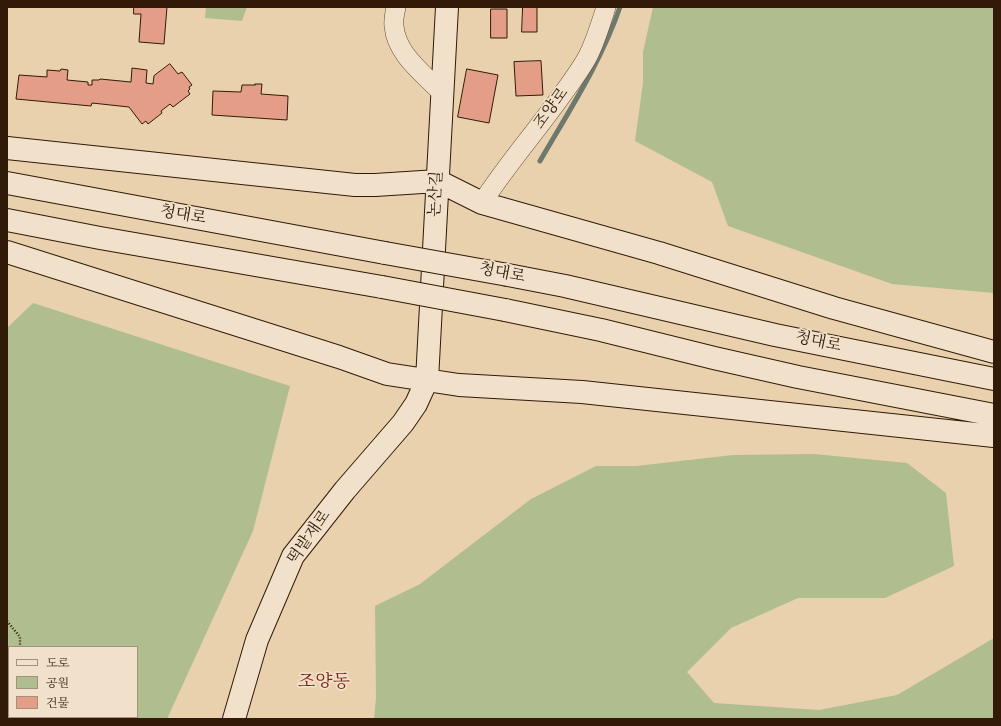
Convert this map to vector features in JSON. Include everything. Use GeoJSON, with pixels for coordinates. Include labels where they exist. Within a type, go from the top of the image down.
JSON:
{"type":"FeatureCollection","features":[{"type":"Feature","properties":{"kind":"street"},"geometry":{"type":"LineString","coordinates":[[396,7],[393,25],[396,38],[410,60],[442,93]]}},
{"type":"Feature","properties":{"kind":"street","name":"논산길"},"geometry":{"type":"LineString","coordinates":[[427,380],[447,7]]}},
{"type":"Feature","properties":{"kind":"street","name":"조양로"},"geometry":{"type":"LineString","coordinates":[[482,203],[492,187],[536,131],[577,74],[588,56],[597,35],[606,7]]}},
{"type":"Feature","properties":{"kind":"street"},"geometry":{"type":"LineString","coordinates":[[7,148],[355,185],[438,181],[482,203],[659,253],[834,308],[994,352]]}},
{"type":"Feature","properties":{"kind":"street","name":"청대로"},"geometry":{"type":"LineString","coordinates":[[7,183],[565,286],[775,334],[994,379]]}},
{"type":"Feature","properties":{"kind":"street"},"geometry":{"type":"LineString","coordinates":[[7,220],[505,310],[601,330],[714,358],[994,415]]}},
{"type":"Feature","properties":{"kind":"street"},"geometry":{"type":"LineString","coordinates":[[7,252],[339,357],[387,374],[459,385],[582,392],[994,436]]}},
{"type":"Feature","properties":{"kind":"street","name":"떡밭재로"},"geometry":{"type":"LineString","coordinates":[[234,719],[258,640],[293,556],[345,490],[403,423],[416,404],[427,380]]}},
{"type":"Feature","properties":{"kind":"path"},"geometry":{"type":"LineString","coordinates":[[7,621],[20,637],[20,646]]}},
{"type":"Feature","properties":{"kind":"green space"},"geometry":{"type":"Polygon","coordinates":[[[206,7],[247,7],[242,21],[205,18],[206,7]]]}},
{"type":"Feature","properties":{"kind":"green space"},"geometry":{"type":"Polygon","coordinates":[[[653,7],[994,7],[994,293],[892,284],[728,226],[712,182],[635,141],[643,83],[643,52],[653,7]]]}},
{"type":"Feature","properties":{"kind":"green space"},"geometry":{"type":"Polygon","coordinates":[[[33,303],[290,386],[253,531],[167,719],[7,719],[7,328],[33,303]]]}},
{"type":"Feature","properties":{"kind":"green space"},"geometry":{"type":"Polygon","coordinates":[[[814,454],[907,463],[946,493],[954,566],[885,598],[798,598],[731,628],[687,672],[714,703],[819,710],[897,695],[994,638],[994,719],[374,719],[376,698],[375,606],[420,584],[531,499],[596,466],[636,466],[733,455],[814,454]]]}},
{"type":"Feature","properties":{"kind":"building"},"geometry":{"type":"Polygon","coordinates":[[[134,7],[167,7],[164,44],[139,42],[141,14],[134,14],[134,7]]]}},
{"type":"Feature","properties":{"kind":"building"},"geometry":{"type":"Polygon","coordinates":[[[523,7],[537,7],[537,32],[522,32],[523,7]]]}},
{"type":"Feature","properties":{"kind":"building"},"geometry":{"type":"Polygon","coordinates":[[[491,9],[507,9],[507,38],[491,38],[491,9]]]}},
{"type":"Feature","properties":{"kind":"building"},"geometry":{"type":"Polygon","coordinates":[[[541,61],[543,95],[516,96],[514,62],[541,61]]]}},
{"type":"Feature","properties":{"kind":"building"},"geometry":{"type":"Polygon","coordinates":[[[170,64],[178,74],[182,72],[192,85],[189,87],[190,89],[188,91],[190,94],[173,107],[170,104],[161,111],[162,113],[148,124],[146,121],[142,124],[129,107],[92,103],[91,106],[16,99],[19,75],[47,77],[47,70],[60,71],[61,69],[68,70],[67,80],[88,82],[88,85],[92,85],[92,80],[100,79],[131,82],[132,68],[147,70],[146,83],[153,84],[154,76],[170,64]]]}},
{"type":"Feature","properties":{"kind":"building"},"geometry":{"type":"Polygon","coordinates":[[[467,69],[498,75],[489,123],[458,117],[467,69]]]}},
{"type":"Feature","properties":{"kind":"building"},"geometry":{"type":"Polygon","coordinates":[[[262,84],[261,94],[288,96],[287,120],[212,115],[213,91],[241,92],[242,85],[262,84]]]}},
{"type":"Feature","properties":{"kind":"waterway"},"geometry":{"type":"LineString","coordinates":[[540,161],[594,67],[604,47],[620,7]]}},
{"type":"Feature","properties":{"kind":"district","name":"조양동"},"geometry":{"type":"Point","coordinates":[324,683]}}]}
